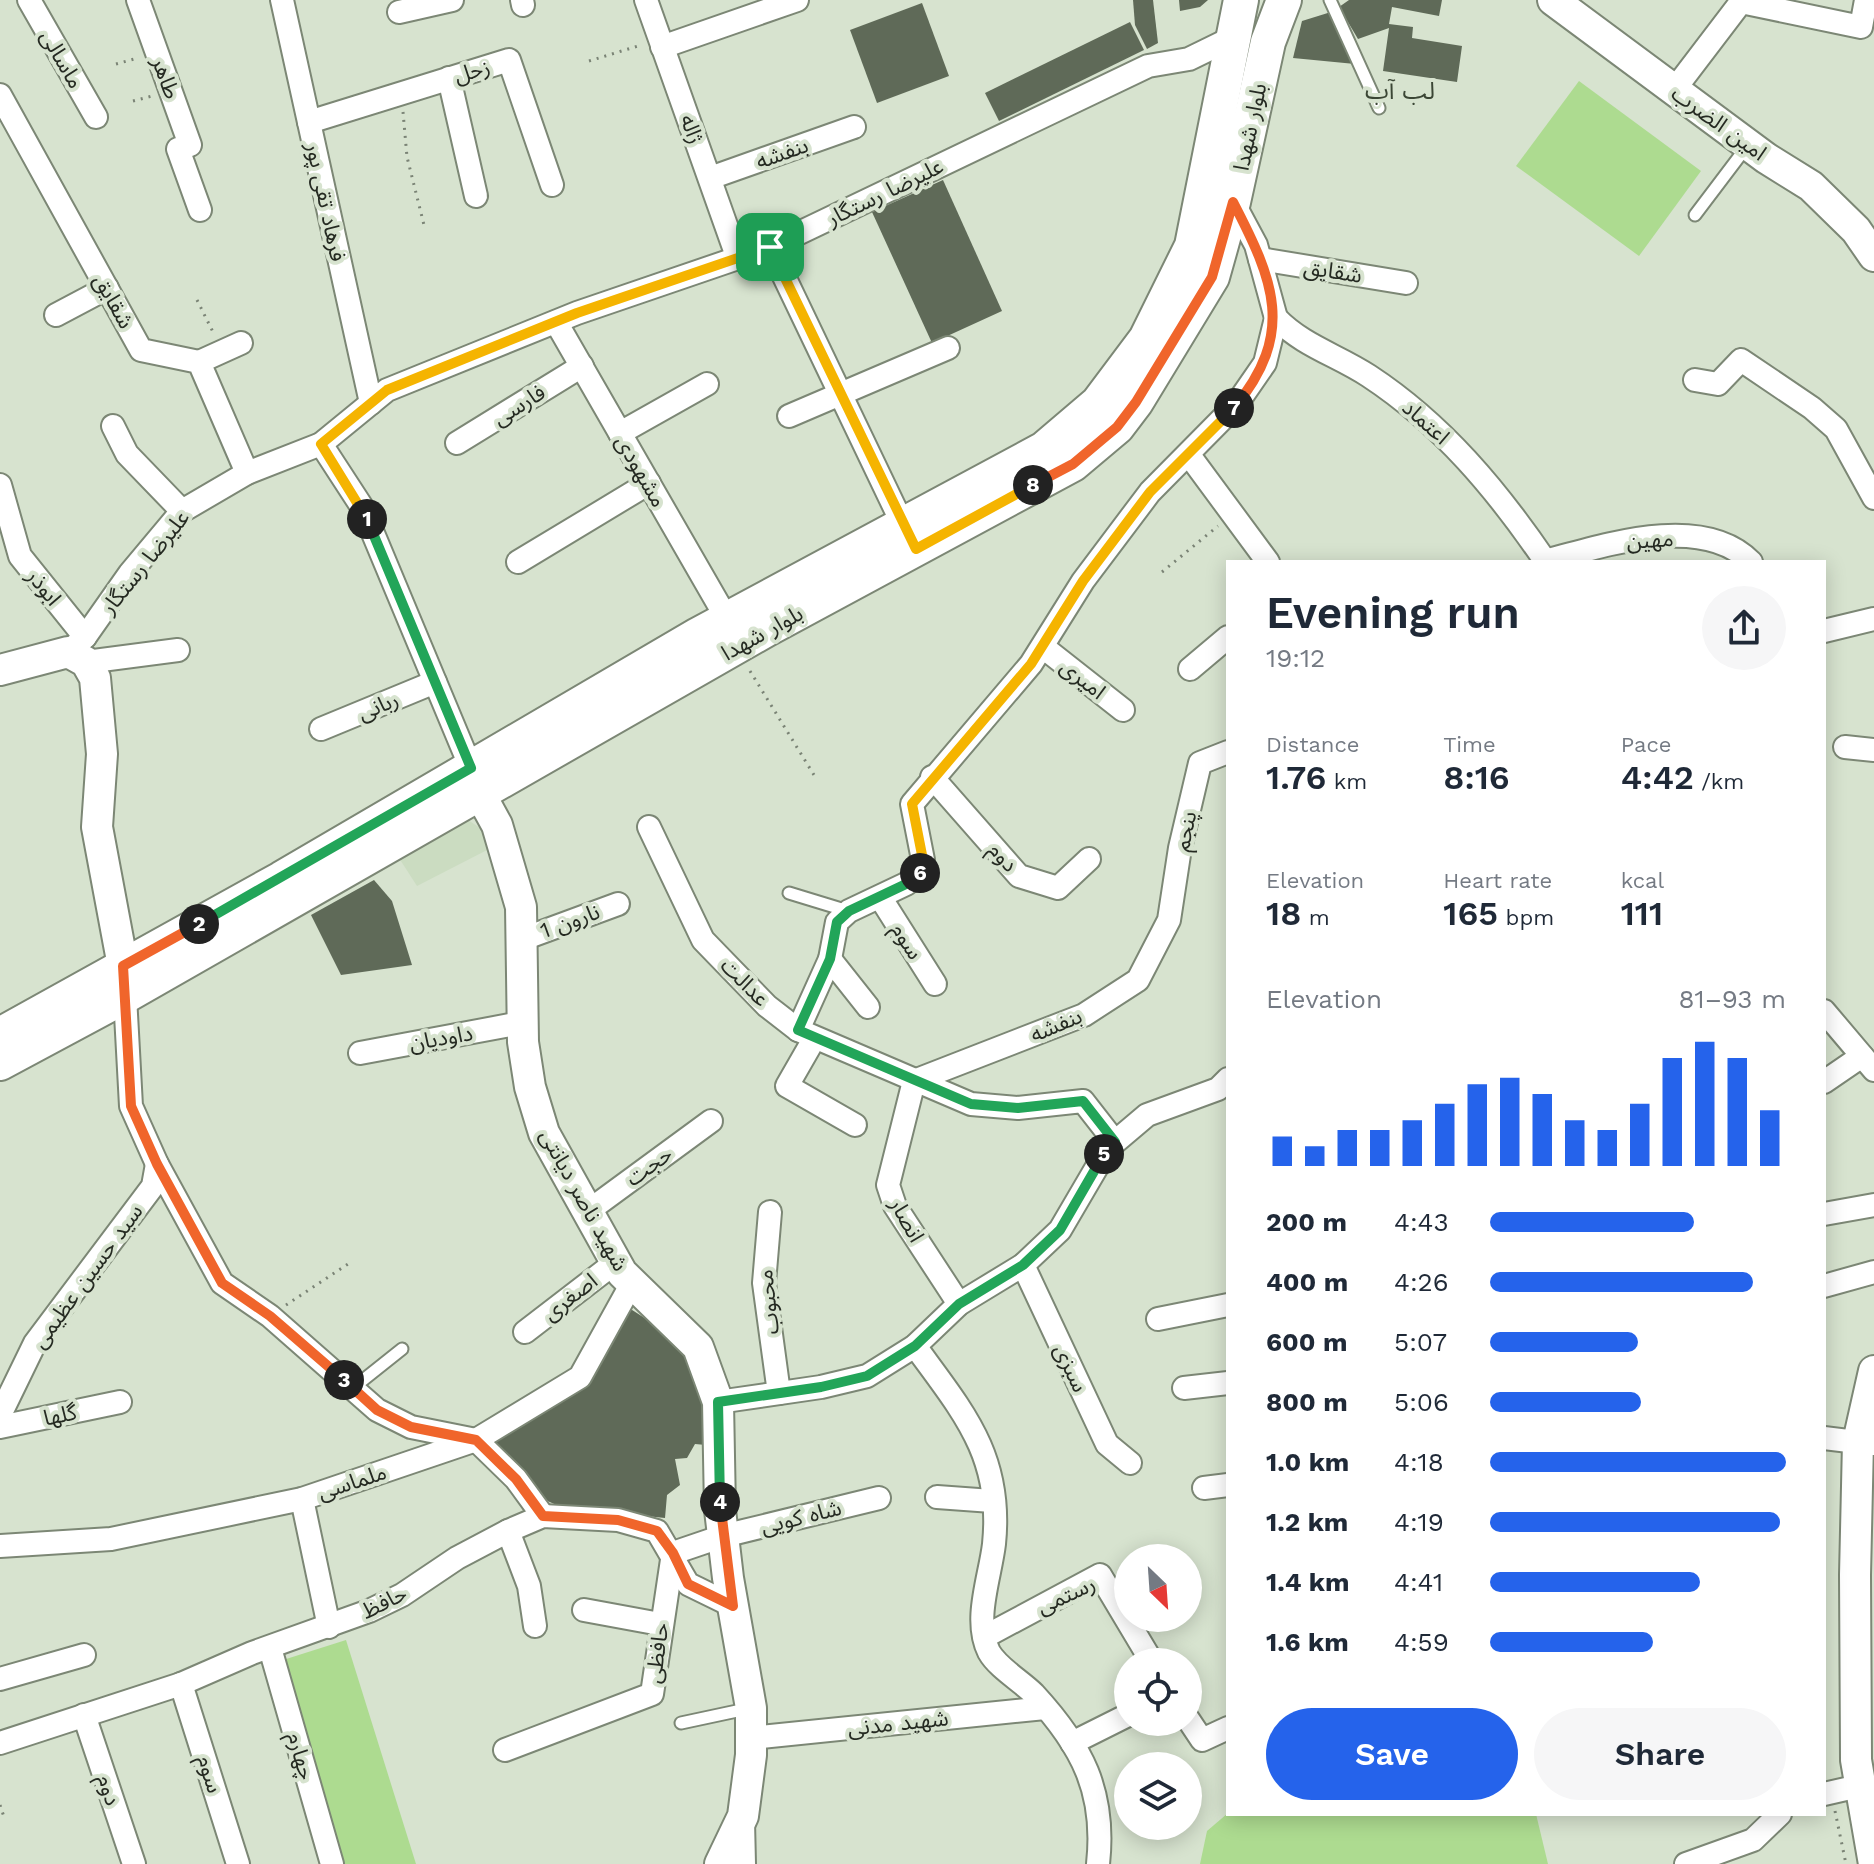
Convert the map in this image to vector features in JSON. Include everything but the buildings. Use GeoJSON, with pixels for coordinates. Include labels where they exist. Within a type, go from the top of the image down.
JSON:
{"type":"FeatureCollection","features":[{"type":"Feature","properties":{"kind":"main road","name":"بلوار شهدا"},"geometry":{"type":"LineString","coordinates":[[909,537],[1044,449],[1098,403],[1146,339],[1192,246],[1241,0]]}},
{"type":"Feature","properties":{"kind":"main road","name":"بلوار شهدا"},"geometry":{"type":"LineString","coordinates":[[0,1063],[124,981],[732,633],[909,537],[1073,464],[1117,427],[1176,341],[1212,277],[1233,202],[1268,42],[1284,0]]}},
{"type":"Feature","properties":{"kind":"main road","name":"امین الضرب"},"geometry":{"type":"LineString","coordinates":[[1553,0],[1748,144],[1811,186],[1856,230],[1874,256]]}},
{"type":"Feature","properties":{"kind":"main road"},"geometry":{"type":"LineString","coordinates":[[0,670],[79,650],[95,678],[102,754],[97,827],[124,981]]}},
{"type":"Feature","properties":{"kind":"main road","name":"شهید ناصر دیانتی"},"geometry":{"type":"LineString","coordinates":[[475,781],[497,825],[521,907],[521,1023],[530,1087],[544,1133],[624,1272],[698,1347],[718,1402],[723,1536],[751,1723],[743,1816],[720,1864]]}},
{"type":"Feature","properties":{"kind":"main road","name":"بلوار شهدا"},"geometry":{"type":"LineString","coordinates":[[0,1035],[124,981]]}},
{"type":"Feature","properties":{"kind":"main road"},"geometry":{"type":"LineString","coordinates":[[1872,1849],[1838,1791],[1864,1580],[1866,1443],[1874,1371]]}},
{"type":"Feature","properties":{"kind":"street","name":"ماسالی"},"geometry":{"type":"LineString","coordinates":[[29,0],[96,117]]}},
{"type":"Feature","properties":{"kind":"street","name":"طاهر"},"geometry":{"type":"LineString","coordinates":[[138,0],[190,145],[178,149],[200,210]]}},
{"type":"Feature","properties":{"kind":"street","name":"فرهاد تقی پور"},"geometry":{"type":"LineString","coordinates":[[282,0],[371,403]]}},
{"type":"Feature","properties":{"kind":"street"},"geometry":{"type":"LineString","coordinates":[[399,12],[452,0]]}},
{"type":"Feature","properties":{"kind":"street","name":"ژاله"},"geometry":{"type":"LineString","coordinates":[[646,0],[738,259]]}},
{"type":"Feature","properties":{"kind":"street"},"geometry":{"type":"LineString","coordinates":[[661,43],[797,0]]}},
{"type":"Feature","properties":{"kind":"street"},"geometry":{"type":"LineString","coordinates":[[1674,90],[1741,2],[1868,29],[1866,0]]}},
{"type":"Feature","properties":{"kind":"street","name":"علیرضا رستگار"},"geometry":{"type":"LineString","coordinates":[[79,650],[130,573],[182,511],[247,473],[321,444],[387,390],[556,322],[770,247],[1148,66],[1189,59],[1234,37]]}},
{"type":"Feature","properties":{"kind":"street"},"geometry":{"type":"LineString","coordinates":[[1189,59],[1227,77]]}},
{"type":"Feature","properties":{"kind":"street","name":"زحل"},"geometry":{"type":"LineString","coordinates":[[309,122],[509,60],[552,185]]}},
{"type":"Feature","properties":{"kind":"street"},"geometry":{"type":"LineString","coordinates":[[449,78],[476,196]]}},
{"type":"Feature","properties":{"kind":"street","name":"شقایق"},"geometry":{"type":"LineString","coordinates":[[0,95],[141,350],[199,362]]}},
{"type":"Feature","properties":{"kind":"street","name":"بنفشه"},"geometry":{"type":"LineString","coordinates":[[710,178],[854,127]]}},
{"type":"Feature","properties":{"kind":"street"},"geometry":{"type":"LineString","coordinates":[[855,1125],[787,1086],[830,959],[837,922],[849,911],[920,873],[923,860],[912,804],[1043,647],[1083,581],[1142,502],[1236,405],[1265,363],[1276,318],[1260,259],[1233,202]]}},
{"type":"Feature","properties":{"kind":"street"},"geometry":{"type":"LineString","coordinates":[[770,247],[909,537]]}},
{"type":"Feature","properties":{"kind":"street","name":"شقایق"},"geometry":{"type":"LineString","coordinates":[[1260,259],[1406,283]]}},
{"type":"Feature","properties":{"kind":"street"},"geometry":{"type":"LineString","coordinates":[[56,315],[107,288]]}},
{"type":"Feature","properties":{"kind":"street","name":"اعتماد"},"geometry":{"type":"LineString","coordinates":[[1276,318],[1295,338],[1366,374],[1420,412],[1493,488],[1544,560]]}},
{"type":"Feature","properties":{"kind":"street","name":"مشهودی"},"geometry":{"type":"LineString","coordinates":[[556,322],[732,633]]}},
{"type":"Feature","properties":{"kind":"street"},"geometry":{"type":"LineString","coordinates":[[232,347],[199,362],[247,473]]}},
{"type":"Feature","properties":{"kind":"street"},"geometry":{"type":"LineString","coordinates":[[789,416],[948,348]]}},
{"type":"Feature","properties":{"kind":"street"},"geometry":{"type":"LineString","coordinates":[[1695,380],[1718,384],[1741,360],[1836,429],[1874,498]]}},
{"type":"Feature","properties":{"kind":"street","name":"فارسی"},"geometry":{"type":"LineString","coordinates":[[457,443],[582,366]]}},
{"type":"Feature","properties":{"kind":"street"},"geometry":{"type":"LineString","coordinates":[[620,433],[707,384]]}},
{"type":"Feature","properties":{"kind":"street"},"geometry":{"type":"LineString","coordinates":[[113,426],[127,454],[182,511]]}},
{"type":"Feature","properties":{"kind":"street"},"geometry":{"type":"LineString","coordinates":[[321,444],[362,507],[475,781]]}},
{"type":"Feature","properties":{"kind":"street"},"geometry":{"type":"LineString","coordinates":[[1189,455],[1266,560]]}},
{"type":"Feature","properties":{"kind":"street"},"geometry":{"type":"LineString","coordinates":[[518,562],[649,483]]}},
{"type":"Feature","properties":{"kind":"street","name":"ابوذر"},"geometry":{"type":"LineString","coordinates":[[0,485],[20,556],[79,650]]}},
{"type":"Feature","properties":{"kind":"street","name":"مهین"},"geometry":{"type":"LineString","coordinates":[[1552,560],[1620,541],[1665,534],[1710,541],[1747,560]]}},
{"type":"Feature","properties":{"kind":"street"},"geometry":{"type":"LineString","coordinates":[[1826,631],[1874,619]]}},
{"type":"Feature","properties":{"kind":"street"},"geometry":{"type":"LineString","coordinates":[[1190,669],[1226,639]]}},
{"type":"Feature","properties":{"kind":"street","name":"امیری"},"geometry":{"type":"LineString","coordinates":[[1043,647],[1123,710]]}},
{"type":"Feature","properties":{"kind":"street"},"geometry":{"type":"LineString","coordinates":[[79,650],[178,650]]}},
{"type":"Feature","properties":{"kind":"street","name":"ربانی"},"geometry":{"type":"LineString","coordinates":[[321,729],[435,682]]}},
{"type":"Feature","properties":{"kind":"street"},"geometry":{"type":"LineString","coordinates":[[1845,747],[1874,750]]}},
{"type":"Feature","properties":{"kind":"street","name":"پنجم"},"geometry":{"type":"LineString","coordinates":[[1164,928],[1200,763],[1226,753]]}},
{"type":"Feature","properties":{"kind":"street","name":"دوم"},"geometry":{"type":"LineString","coordinates":[[932,777],[1019,876],[1058,888],[1089,859]]}},
{"type":"Feature","properties":{"kind":"street","name":"عدالت"},"geometry":{"type":"LineString","coordinates":[[649,827],[703,940],[767,1006],[806,1034],[971,1104],[1018,1108],[1083,1101],[1115,1142]]}},
{"type":"Feature","properties":{"kind":"street","name":"سوم"},"geometry":{"type":"LineString","coordinates":[[880,897],[935,984]]}},
{"type":"Feature","properties":{"kind":"street","name":"نارون 1"},"geometry":{"type":"LineString","coordinates":[[523,939],[618,904]]}},
{"type":"Feature","properties":{"kind":"street","name":"بنفشه"},"geometry":{"type":"LineString","coordinates":[[914,1081],[1084,1015],[1138,980],[1164,928]]}},
{"type":"Feature","properties":{"kind":"street"},"geometry":{"type":"LineString","coordinates":[[830,959],[868,1007]]}},
{"type":"Feature","properties":{"kind":"street"},"geometry":{"type":"LineString","coordinates":[[124,981],[131,1106],[157,1164],[222,1283],[270,1316],[377,1410],[411,1427],[476,1440],[516,1479],[543,1516]]}},
{"type":"Feature","properties":{"kind":"street"},"geometry":{"type":"LineString","coordinates":[[1826,1013],[1868,1063],[1826,1081]]}},
{"type":"Feature","properties":{"kind":"street","name":"داودیان"},"geometry":{"type":"LineString","coordinates":[[360,1053],[521,1023]]}},
{"type":"Feature","properties":{"kind":"street","name":"انصار"},"geometry":{"type":"LineString","coordinates":[[914,1081],[888,1185],[895,1206],[959,1304]]}},
{"type":"Feature","properties":{"kind":"street"},"geometry":{"type":"LineString","coordinates":[[718,1402],[867,1376],[915,1346],[959,1304],[1023,1265],[1060,1230],[1108,1148],[1115,1142],[1147,1115],[1218,1089],[1226,1081]]}},
{"type":"Feature","properties":{"kind":"street","name":"حجت"},"geometry":{"type":"LineString","coordinates":[[587,1212],[711,1121]]}},
{"type":"Feature","properties":{"kind":"street","name":"سید حسین عظیمی"},"geometry":{"type":"LineString","coordinates":[[0,1415],[35,1343],[153,1186],[157,1164]]}},
{"type":"Feature","properties":{"kind":"street"},"geometry":{"type":"LineString","coordinates":[[1826,1214],[1874,1205]]}},
{"type":"Feature","properties":{"kind":"street","name":"محبوب"},"geometry":{"type":"LineString","coordinates":[[770,1212],[764,1283],[779,1393]]}},
{"type":"Feature","properties":{"kind":"street","name":"سبزی"},"geometry":{"type":"LineString","coordinates":[[1023,1265],[1107,1444],[1130,1463]]}},
{"type":"Feature","properties":{"kind":"street","name":"اصغری"},"geometry":{"type":"LineString","coordinates":[[525,1332],[624,1272]]}},
{"type":"Feature","properties":{"kind":"street","name":"ملماسی"},"geometry":{"type":"LineString","coordinates":[[0,1546],[111,1539],[302,1499],[476,1440],[580,1377],[624,1272]]}},
{"type":"Feature","properties":{"kind":"street"},"geometry":{"type":"LineString","coordinates":[[1826,1285],[1874,1272]]}},
{"type":"Feature","properties":{"kind":"street"},"geometry":{"type":"LineString","coordinates":[[1158,1319],[1226,1305]]}},
{"type":"Feature","properties":{"kind":"street"},"geometry":{"type":"LineString","coordinates":[[915,1346],[975,1428],[991,1479],[994,1541],[982,1618],[990,1653],[1045,1708],[1072,1743],[1093,1780],[1101,1836],[1098,1864]]}},
{"type":"Feature","properties":{"kind":"street"},"geometry":{"type":"LineString","coordinates":[[1184,1388],[1226,1383]]}},
{"type":"Feature","properties":{"kind":"street","name":"گلها"},"geometry":{"type":"LineString","coordinates":[[0,1427],[120,1402]]}},
{"type":"Feature","properties":{"kind":"street"},"geometry":{"type":"LineString","coordinates":[[1826,1438],[1866,1443]]}},
{"type":"Feature","properties":{"kind":"street"},"geometry":{"type":"LineString","coordinates":[[1204,1488],[1226,1485]]}},
{"type":"Feature","properties":{"kind":"street"},"geometry":{"type":"LineString","coordinates":[[937,1497],[992,1501]]}},
{"type":"Feature","properties":{"kind":"street","name":"شاه کویی"},"geometry":{"type":"LineString","coordinates":[[673,1553],[723,1536],[879,1498]]}},
{"type":"Feature","properties":{"kind":"street"},"geometry":{"type":"LineString","coordinates":[[302,1499],[329,1627]]}},
{"type":"Feature","properties":{"kind":"street","name":"حافظ"},"geometry":{"type":"LineString","coordinates":[[0,1743],[181,1684],[329,1627],[402,1595],[457,1558],[543,1516],[631,1523],[657,1531],[673,1553],[688,1584],[733,1606]]}},
{"type":"Feature","properties":{"kind":"street"},"geometry":{"type":"LineString","coordinates":[[508,1531],[529,1586],[535,1626]]}},
{"type":"Feature","properties":{"kind":"street","name":"حافظی"},"geometry":{"type":"LineString","coordinates":[[505,1750],[652,1694],[673,1553]]}},
{"type":"Feature","properties":{"kind":"street","name":"رستمی"},"geometry":{"type":"LineString","coordinates":[[986,1636],[1100,1575],[1144,1648]]}},
{"type":"Feature","properties":{"kind":"street"},"geometry":{"type":"LineString","coordinates":[[584,1610],[660,1624]]}},
{"type":"Feature","properties":{"kind":"street","name":"چهارم"},"geometry":{"type":"LineString","coordinates":[[270,1648],[332,1864]]}},
{"type":"Feature","properties":{"kind":"street"},"geometry":{"type":"LineString","coordinates":[[0,1679],[84,1655]]}},
{"type":"Feature","properties":{"kind":"street","name":"سوم"},"geometry":{"type":"LineString","coordinates":[[181,1684],[238,1864]]}},
{"type":"Feature","properties":{"kind":"street","name":"شهید مدنی"},"geometry":{"type":"LineString","coordinates":[[751,1723],[1045,1708]]}},
{"type":"Feature","properties":{"kind":"street","name":"دوم"},"geometry":{"type":"LineString","coordinates":[[84,1715],[134,1864]]}},
{"type":"Feature","properties":{"kind":"street"},"geometry":{"type":"LineString","coordinates":[[1072,1743],[1114,1722]]}},
{"type":"Feature","properties":{"kind":"street"},"geometry":{"type":"LineString","coordinates":[[1199,1736],[1202,1740],[1226,1729]]}},
{"type":"Feature","properties":{"kind":"street"},"geometry":{"type":"LineString","coordinates":[[743,1816],[744,1864]]}},
{"type":"Feature","properties":{"kind":"street"},"geometry":{"type":"LineString","coordinates":[[1686,1864],[1753,1840],[1778,1816]]}},
{"type":"Feature","properties":{"kind":"lane"},"geometry":{"type":"LineString","coordinates":[[1330,0],[1379,108]]}},
{"type":"Feature","properties":{"kind":"lane"},"geometry":{"type":"LineString","coordinates":[[1695,215],[1748,144]]}},
{"type":"Feature","properties":{"kind":"lane"},"geometry":{"type":"LineString","coordinates":[[789,893],[849,911]]}},
{"type":"Feature","properties":{"kind":"lane"},"geometry":{"type":"LineString","coordinates":[[353,1388],[402,1349]]}},
{"type":"Feature","properties":{"kind":"lane"},"geometry":{"type":"LineString","coordinates":[[681,1723],[751,1723]]}},
{"type":"Feature","properties":{"kind":"path"},"geometry":{"type":"LineString","coordinates":[[589,61],[661,43]]}},
{"type":"Feature","properties":{"kind":"path"},"geometry":{"type":"LineString","coordinates":[[401,93],[407,157],[425,229]]}},
{"type":"Feature","properties":{"kind":"path"},"geometry":{"type":"LineString","coordinates":[[197,300],[232,347]]}},
{"type":"Feature","properties":{"kind":"path"},"geometry":{"type":"LineString","coordinates":[[1162,572],[1232,514]]}},
{"type":"Feature","properties":{"kind":"path"},"geometry":{"type":"LineString","coordinates":[[732,633],[814,775]]}},
{"type":"Feature","properties":{"kind":"path"},"geometry":{"type":"LineString","coordinates":[[270,1316],[351,1262]]}},
{"type":"Feature","properties":{"kind":"path"},"geometry":{"type":"LineString","coordinates":[[1838,1791],[1846,1864]]}},
{"type":"Feature","properties":{"kind":"path"},"geometry":{"type":"LineString","coordinates":[[0,1805],[4,1817]]}},
{"type":"Feature","properties":{"kind":"shaded area"},"geometry":{"type":"Polygon","coordinates":[[[468,820],[483,830],[491,848],[417,886],[399,858],[468,820]]]}},
{"type":"Feature","properties":{"kind":"green space"},"geometry":{"type":"Polygon","coordinates":[[[1579,81],[1701,171],[1639,256],[1516,166],[1579,81]]]}},
{"type":"Feature","properties":{"kind":"green space"},"geometry":{"type":"Polygon","coordinates":[[[346,1640],[416,1864],[339,1864],[283,1660],[346,1640]]]}},
{"type":"Feature","properties":{"kind":"green space"},"geometry":{"type":"Polygon","coordinates":[[[1226,1815],[1536,1816],[1548,1864],[1200,1864],[1207,1831],[1226,1815]]]}},
{"type":"Feature","properties":{"kind":"district","name":"لب آب"},"geometry":{"type":"Point","coordinates":[1400,91]}},
{"type":"Feature","properties":{"kind":"route"},"geometry":{"type":"LineString","coordinates":[[1233,202],[1256,245],[1276,318],[1265,363],[1236,405],[1150,492],[1083,581],[1031,664],[927,782],[912,804],[923,860],[920,873],[906,884],[849,911],[837,922],[830,959],[798,1030],[971,1104],[1018,1108],[1083,1101],[1115,1142],[1108,1148],[1060,1230],[1023,1265],[959,1304],[915,1346],[867,1376],[821,1387],[718,1402],[720,1510],[733,1606],[688,1584],[673,1553],[657,1531],[618,1520],[543,1516],[516,1479],[476,1440],[411,1427],[377,1410],[270,1316],[222,1283],[157,1164],[131,1106],[123,966],[281,879],[471,768],[362,507],[321,444],[387,390],[577,313],[770,247],[916,549],[1073,464],[1117,427],[1176,341],[1212,277],[1233,202]]}}]}
